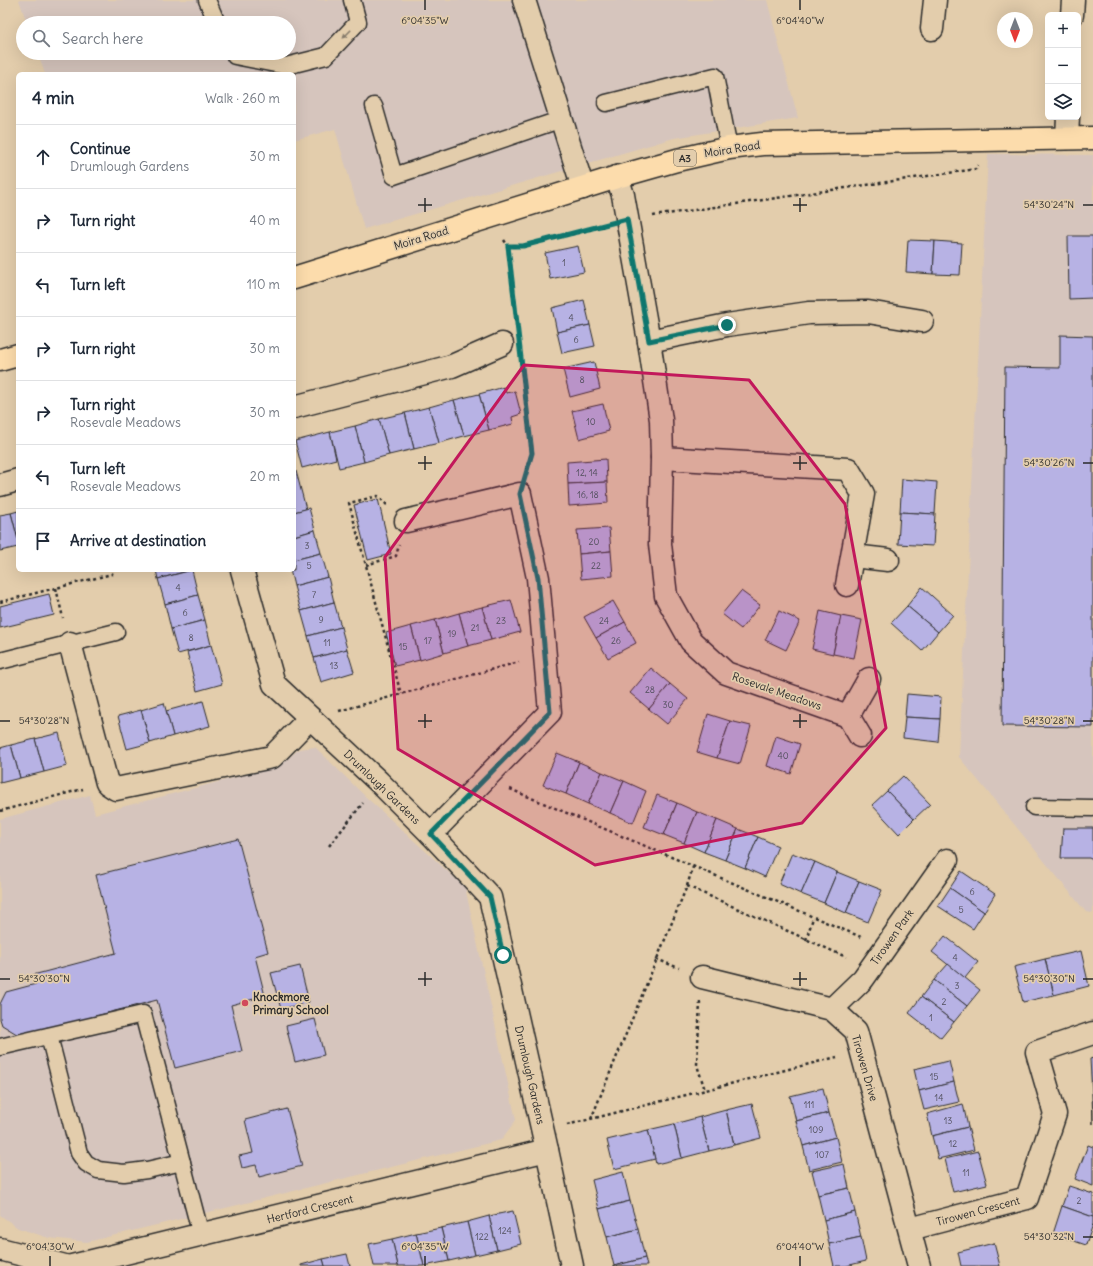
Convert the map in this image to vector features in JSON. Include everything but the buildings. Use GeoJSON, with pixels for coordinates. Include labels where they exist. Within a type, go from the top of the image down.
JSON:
{"type":"FeatureCollection","features":[{"type":"Feature","properties":{"kind":"highway","name":"Moira Road"},"geometry":{"type":"LineString","coordinates":[[296,277],[617,177],[729,148],[762,144],[1093,138]]}},
{"type":"Feature","properties":{"kind":"highway"},"geometry":{"type":"LineString","coordinates":[[0,360],[16,356]]}},
{"type":"Feature","properties":{"kind":"street"},"geometry":{"type":"LineString","coordinates":[[524,0],[583,188]]}},
{"type":"Feature","properties":{"kind":"street"},"geometry":{"type":"LineString","coordinates":[[932,29],[935,0]]}},
{"type":"Feature","properties":{"kind":"street"},"geometry":{"type":"LineString","coordinates":[[1072,12],[1073,0]]}},
{"type":"Feature","properties":{"kind":"street"},"geometry":{"type":"LineString","coordinates":[[1067,138],[1068,120]]}},
{"type":"Feature","properties":{"kind":"street","name":"Rosevale Meadows"},"geometry":{"type":"LineString","coordinates":[[617,177],[623,195],[649,341],[661,420],[662,458],[660,544],[666,596],[691,641],[726,673],[848,716]]}},
{"type":"Feature","properties":{"kind":"street"},"geometry":{"type":"LineString","coordinates":[[649,341],[727,325],[809,314],[868,312],[922,321]]}},
{"type":"Feature","properties":{"kind":"street"},"geometry":{"type":"LineString","coordinates":[[296,406],[452,366],[510,338]]}},
{"type":"Feature","properties":{"kind":"street"},"geometry":{"type":"LineString","coordinates":[[662,458],[848,469],[863,494],[847,585]]}},
{"type":"Feature","properties":{"kind":"street"},"geometry":{"type":"LineString","coordinates":[[0,485],[16,481]]}},
{"type":"Feature","properties":{"kind":"street"},"geometry":{"type":"LineString","coordinates":[[406,521],[520,494],[538,578],[550,712],[431,834]]}},
{"type":"Feature","properties":{"kind":"street"},"geometry":{"type":"LineString","coordinates":[[853,556],[888,560]]}},
{"type":"Feature","properties":{"kind":"street","name":"Drumlough Gardens"},"geometry":{"type":"LineString","coordinates":[[243,572],[274,684],[379,782],[431,834],[490,897],[572,1266]]}},
{"type":"Feature","properties":{"kind":"street"},"geometry":{"type":"LineString","coordinates":[[70,643],[106,783],[116,789],[272,757],[310,718]]}},
{"type":"Feature","properties":{"kind":"street"},"geometry":{"type":"LineString","coordinates":[[860,736],[848,716],[869,679]]}},
{"type":"Feature","properties":{"kind":"street","name":"Tirowen Park"},"geometry":{"type":"LineString","coordinates":[[832,1009],[863,979],[947,860]]}},
{"type":"Feature","properties":{"kind":"street","name":"Tirowen Drive"},"geometry":{"type":"LineString","coordinates":[[702,978],[832,1009],[856,1031],[919,1266]]}},
{"type":"Feature","properties":{"kind":"street","name":"Tirowen Crescent"},"geometry":{"type":"LineString","coordinates":[[910,1229],[1027,1198],[1055,1114],[1037,1052],[1093,1032]]}},
{"type":"Feature","properties":{"kind":"street","name":"Hertford Crescent"},"geometry":{"type":"LineString","coordinates":[[72,1266],[201,1235],[545,1141]]}},
{"type":"Feature","properties":{"kind":"street"},"geometry":{"type":"LineString","coordinates":[[0,1249],[65,1266]]}},
{"type":"Feature","properties":{"kind":"lane"},"geometry":{"type":"LineString","coordinates":[[207,0],[214,16]]}},
{"type":"Feature","properties":{"kind":"lane"},"geometry":{"type":"LineString","coordinates":[[255,60],[286,66],[326,56],[358,22],[352,0]]}},
{"type":"Feature","properties":{"kind":"lane"},"geometry":{"type":"LineString","coordinates":[[606,103],[715,76],[729,148]]}},
{"type":"Feature","properties":{"kind":"lane"},"geometry":{"type":"LineString","coordinates":[[374,106],[394,176],[562,119]]}},
{"type":"Feature","properties":{"kind":"lane"},"geometry":{"type":"LineString","coordinates":[[0,661],[116,632]]}},
{"type":"Feature","properties":{"kind":"lane"},"geometry":{"type":"LineString","coordinates":[[1034,807],[1093,808]]}},
{"type":"Feature","properties":{"kind":"lane"},"geometry":{"type":"LineString","coordinates":[[0,1047],[143,1014],[201,1235]]}},
{"type":"Feature","properties":{"kind":"lane"},"geometry":{"type":"LineString","coordinates":[[49,1036],[79,1154],[86,1163],[98,1170],[124,1173],[147,1170],[182,1162]]}},
{"type":"Feature","properties":{"kind":"path"},"geometry":{"type":"LineString","coordinates":[[508,246],[523,246],[627,219],[976,169],[992,139]]}},
{"type":"Feature","properties":{"kind":"path"},"geometry":{"type":"LineString","coordinates":[[490,217],[508,246],[510,338]]}},
{"type":"Feature","properties":{"kind":"path"},"geometry":{"type":"LineString","coordinates":[[520,359],[532,453],[520,494]]}},
{"type":"Feature","properties":{"kind":"path"},"geometry":{"type":"LineString","coordinates":[[366,565],[396,556],[406,521],[378,496],[349,503],[401,694]]}},
{"type":"Feature","properties":{"kind":"path"},"geometry":{"type":"LineString","coordinates":[[0,602],[112,574],[112,572]]}},
{"type":"Feature","properties":{"kind":"path"},"geometry":{"type":"LineString","coordinates":[[56,588],[70,643]]}},
{"type":"Feature","properties":{"kind":"path"},"geometry":{"type":"LineString","coordinates":[[310,718],[545,655]]}},
{"type":"Feature","properties":{"kind":"path"},"geometry":{"type":"LineString","coordinates":[[486,779],[862,938]]}},
{"type":"Feature","properties":{"kind":"path"},"geometry":{"type":"LineString","coordinates":[[329,846],[379,782]]}},
{"type":"Feature","properties":{"kind":"path"},"geometry":{"type":"LineString","coordinates":[[0,811],[106,783]]}},
{"type":"Feature","properties":{"kind":"path"},"geometry":{"type":"LineString","coordinates":[[687,886],[693,867]]}},
{"type":"Feature","properties":{"kind":"path"},"geometry":{"type":"LineString","coordinates":[[806,940],[813,918]]}},
{"type":"Feature","properties":{"kind":"path"},"geometry":{"type":"LineString","coordinates":[[702,978],[697,1065],[705,1090]]}},
{"type":"Feature","properties":{"kind":"path"},"geometry":{"type":"LineString","coordinates":[[545,1141],[705,1090],[861,1051]]}},
{"type":"Feature","properties":{"kind":"highlighted area"},"geometry":{"type":"Polygon","coordinates":[[[524,365],[749,380],[845,504],[886,728],[802,823],[595,865],[398,749],[385,557],[524,365]]]}},
{"type":"Feature","properties":{"kind":"shaded area"},"geometry":{"type":"Polygon","coordinates":[[[19,0],[767,0],[798,118],[674,138],[364,229],[335,129],[296,139],[296,72],[44,72],[40,60],[296,60],[296,16],[25,16],[19,0]]]}},
{"type":"Feature","properties":{"kind":"shaded area"},"geometry":{"type":"Polygon","coordinates":[[[988,154],[1093,155],[1093,913],[1086,912],[959,757],[988,154]]]}},
{"type":"Feature","properties":{"kind":"shaded area","name":"Knockmore Primary School"},"geometry":{"type":"Polygon","coordinates":[[[315,747],[367,798],[465,887],[516,1120],[501,1140],[87,1242],[49,1238],[18,1228],[0,1215],[0,819],[90,795],[95,814],[279,766],[299,749],[315,747]]]}},
{"type":"Feature","properties":{"kind":"place","name":"Knockmore Primary School"},"geometry":{"type":"Point","coordinates":[245,1003]}},
{"type":"Feature","properties":{"kind":"route"},"geometry":{"type":"LineString","coordinates":[[503,955],[490,897],[431,834],[550,712],[538,578],[520,494],[532,453],[508,246],[523,246],[627,219],[649,341],[727,325]]}}]}
